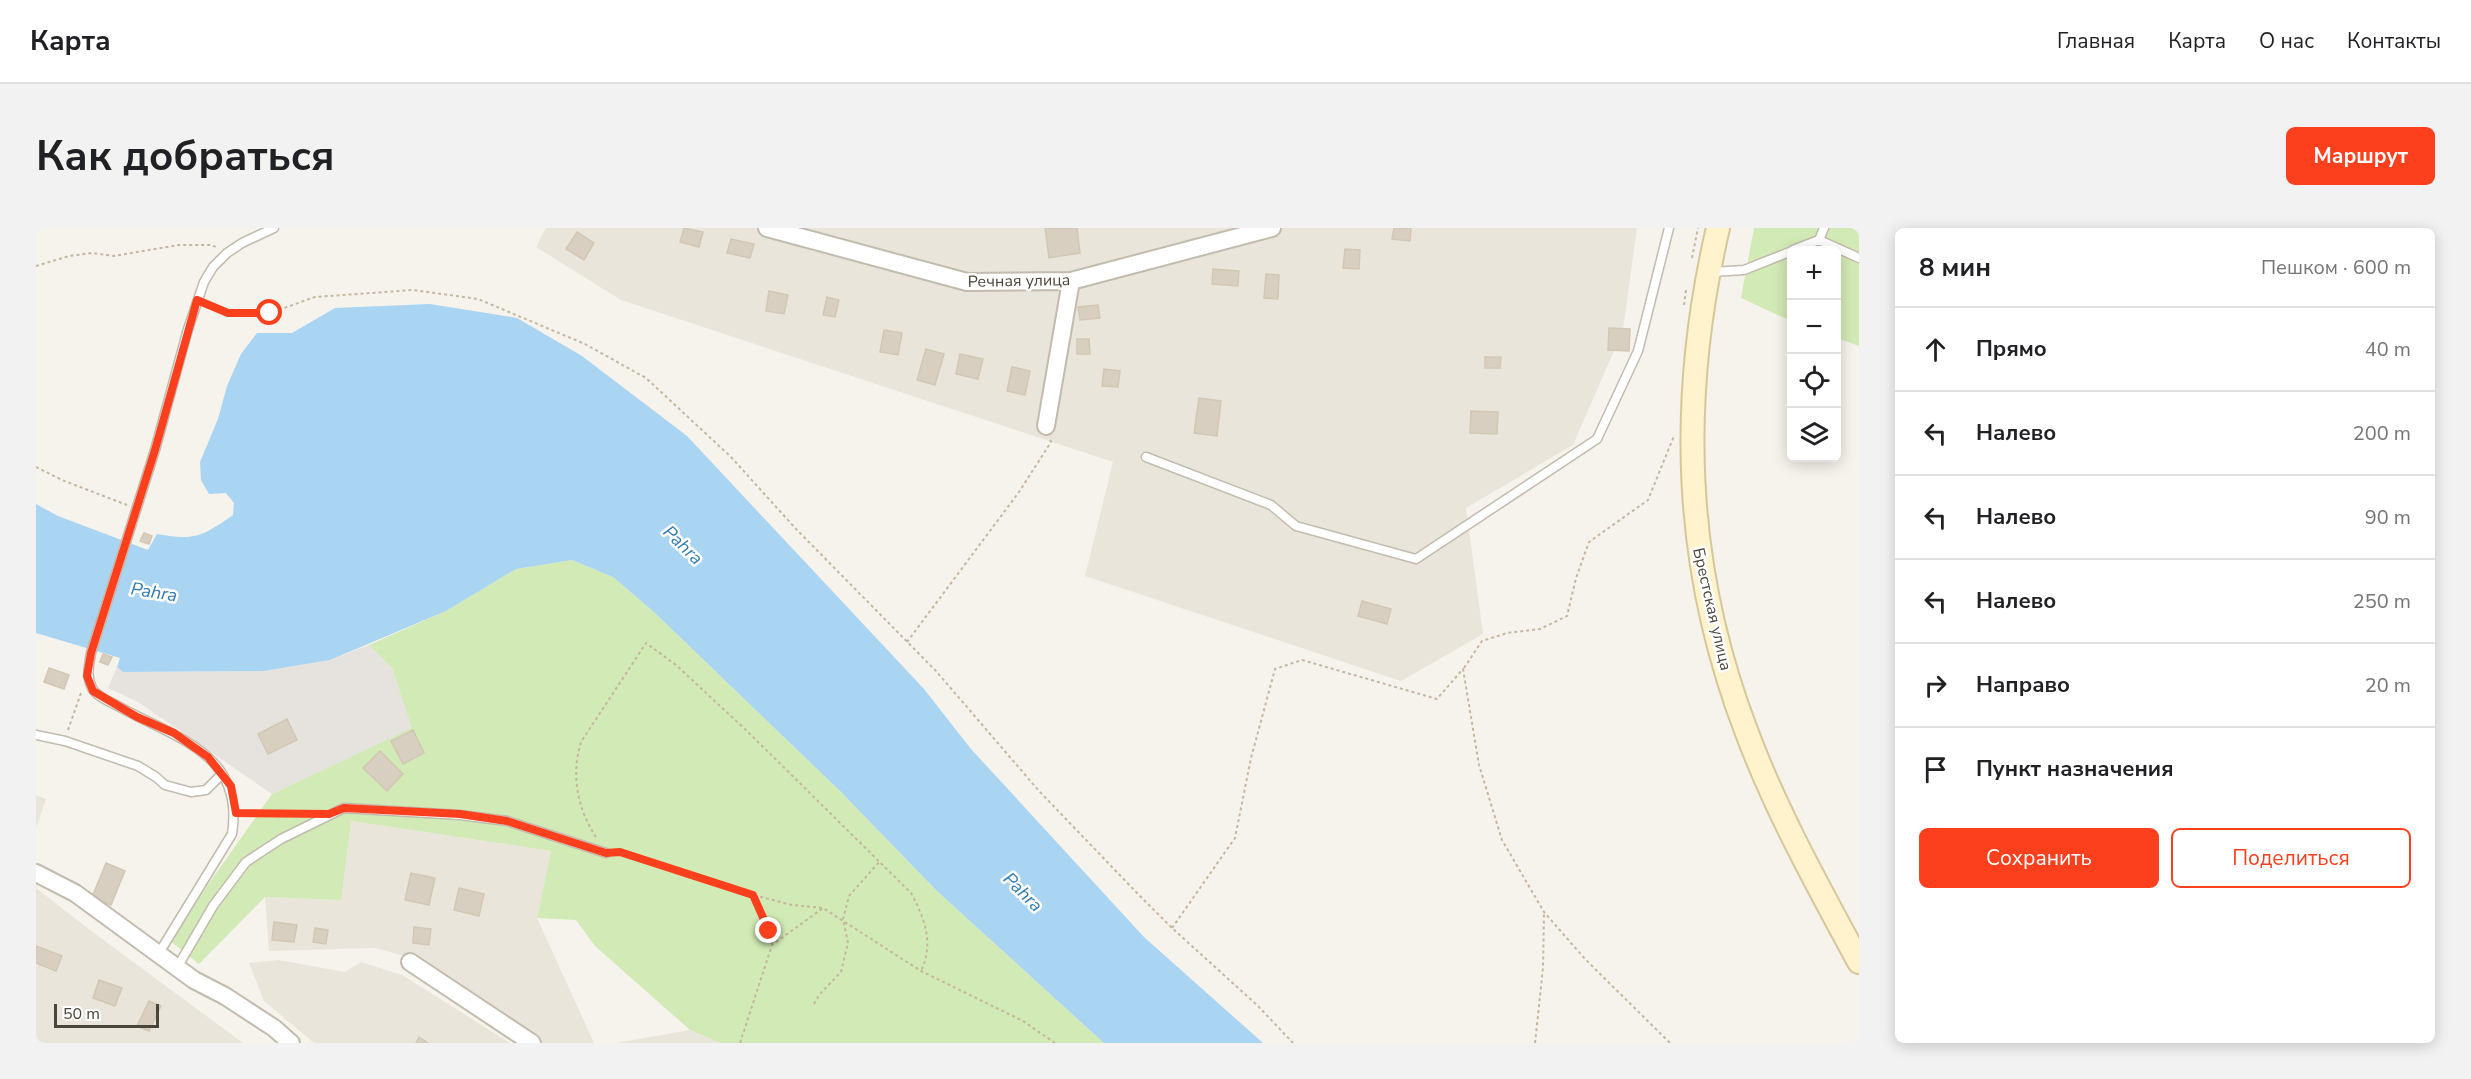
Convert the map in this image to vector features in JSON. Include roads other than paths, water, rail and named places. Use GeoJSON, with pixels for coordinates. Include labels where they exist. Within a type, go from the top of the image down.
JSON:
{"type":"FeatureCollection","features":[{"type":"Feature","properties":{"kind":"main road","name":"Брестская улица"},"geometry":{"type":"LineString","coordinates":[[1718,228],[1700,268],[1692,420],[1693,496],[1705,587],[1723,662],[1747,734],[1801,852],[1859,962]]}},
{"type":"Feature","properties":{"kind":"street","name":"Речная улица"},"geometry":{"type":"LineString","coordinates":[[767,228],[967,282],[1071,281],[1272,228]]}},
{"type":"Feature","properties":{"kind":"street"},"geometry":{"type":"LineString","coordinates":[[1046,426],[1071,281]]}},
{"type":"Feature","properties":{"kind":"street"},"geometry":{"type":"LineString","coordinates":[[36,873],[75,893],[178,966],[194,980],[225,996],[291,1043]]}},
{"type":"Feature","properties":{"kind":"street"},"geometry":{"type":"LineString","coordinates":[[410,962],[532,1043]]}},
{"type":"Feature","properties":{"kind":"lane"},"geometry":{"type":"LineString","coordinates":[[159,953],[232,834],[236,813],[231,786],[208,757],[174,733],[137,717],[93,691],[87,676],[91,653],[197,300],[213,267],[227,253],[274,228]]}},
{"type":"Feature","properties":{"kind":"lane"},"geometry":{"type":"LineString","coordinates":[[1146,457],[1270,505],[1296,526],[1416,560],[1597,440],[1638,351],[1669,228]]}},
{"type":"Feature","properties":{"kind":"lane"},"geometry":{"type":"LineString","coordinates":[[1804,246],[1819,240],[1824,228]]}},
{"type":"Feature","properties":{"kind":"lane"},"geometry":{"type":"LineString","coordinates":[[1819,240],[1859,258]]}},
{"type":"Feature","properties":{"kind":"lane"},"geometry":{"type":"LineString","coordinates":[[1700,268],[1744,270],[1787,253]]}},
{"type":"Feature","properties":{"kind":"lane"},"geometry":{"type":"LineString","coordinates":[[36,735],[65,741],[88,751],[138,766],[165,785],[190,792],[206,790],[222,774]]}},
{"type":"Feature","properties":{"kind":"lane"},"geometry":{"type":"LineString","coordinates":[[178,966],[213,906],[246,862],[281,839],[344,808],[460,814],[507,821],[606,853]]}},
{"type":"Feature","properties":{"kind":"water","name":"Pahra"},"geometry":{"type":"Polygon","coordinates":[[[430,304],[517,318],[582,356],[687,436],[924,689],[971,749],[1144,937],[1263,1043],[1104,1043],[937,891],[840,791],[655,613],[613,577],[572,560],[516,569],[446,611],[330,660],[264,671],[123,672],[117,667],[120,658],[36,633],[36,504],[58,516],[148,550],[157,534],[190,537],[214,528],[233,515],[234,503],[226,493],[209,494],[201,480],[200,462],[241,354],[257,333],[292,333],[335,308],[430,304]]]}}]}
